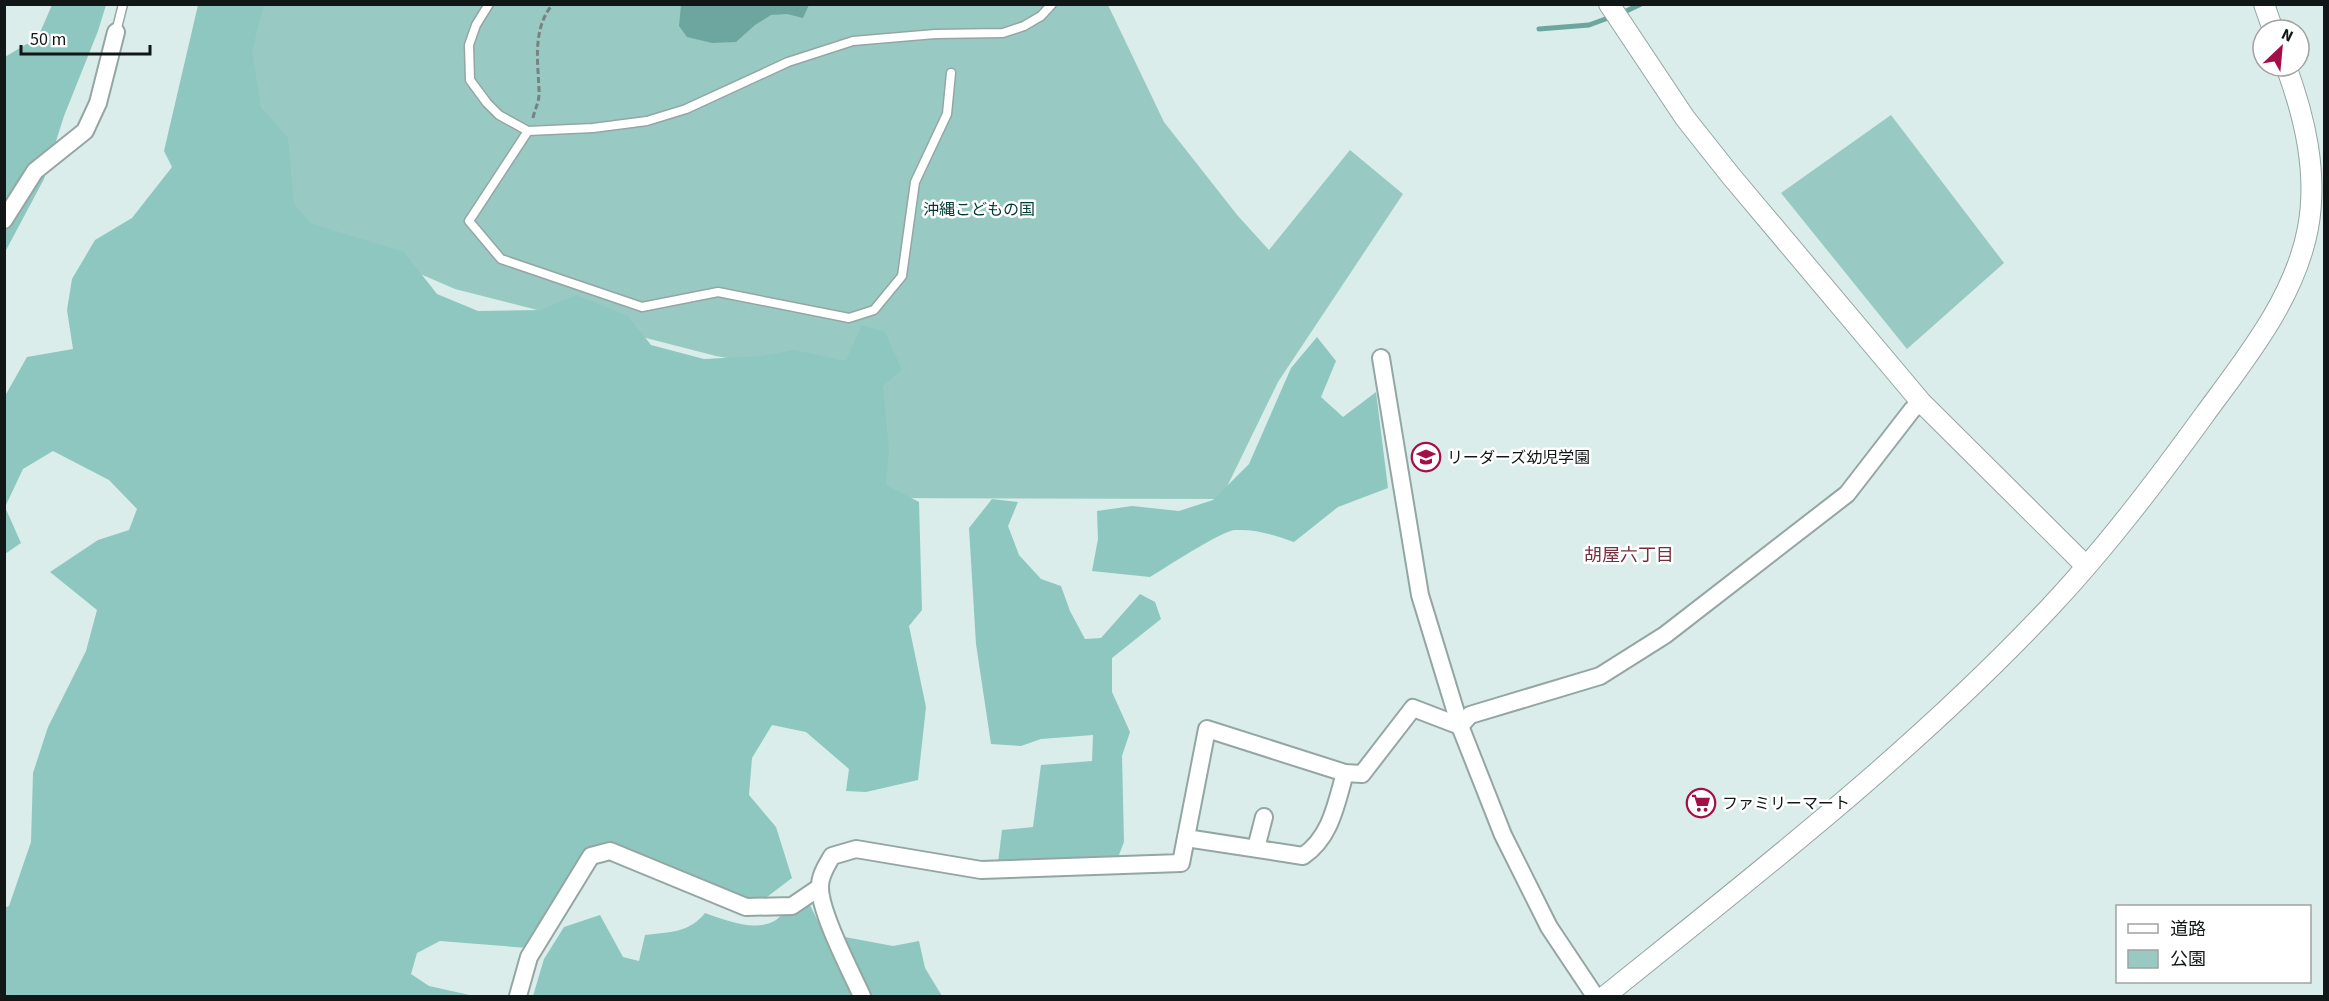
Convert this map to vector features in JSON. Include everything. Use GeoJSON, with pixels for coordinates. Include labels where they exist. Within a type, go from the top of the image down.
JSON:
{"type":"FeatureCollection","features":[{"type":"Feature","properties":{"kind":"street"},"geometry":{"type":"LineString","coordinates":[[1610,5],[1685,118],[1921,402],[2086,566]]}},
{"type":"Feature","properties":{"kind":"street"},"geometry":{"type":"LineString","coordinates":[[4,220],[35,171],[86,131],[98,103],[116,32]]}},
{"type":"Feature","properties":{"kind":"street"},"geometry":{"type":"LineString","coordinates":[[1605,996],[1873,777],[1960,696],[2051,606],[2152,487],[2245,360],[2280,304],[2296,268],[2318,187],[2298,99],[2290,78]]}},
{"type":"Feature","properties":{"kind":"street"},"geometry":{"type":"LineString","coordinates":[[1381,358],[1420,595],[1460,726],[1503,835],[1549,927],[1595,996]]}},
{"type":"Feature","properties":{"kind":"street"},"geometry":{"type":"LineString","coordinates":[[1460,726],[1470,715],[1600,676],[1665,635],[1847,494],[1921,402]]}},
{"type":"Feature","properties":{"kind":"street"},"geometry":{"type":"LineString","coordinates":[[862,996],[827,917],[820,887],[824,870],[832,856],[856,849],[981,870],[1181,863],[1207,729],[1345,773],[1362,774],[1413,708],[1460,726]]}},
{"type":"Feature","properties":{"kind":"street"},"geometry":{"type":"LineString","coordinates":[[1186,838],[1303,856],[1315,848],[1330,824],[1345,773]]}},
{"type":"Feature","properties":{"kind":"street"},"geometry":{"type":"LineString","coordinates":[[1256,848],[1264,817]]}},
{"type":"Feature","properties":{"kind":"street"},"geometry":{"type":"LineString","coordinates":[[518,996],[529,957],[591,856],[610,851],[746,907],[792,906],[820,887]]}},
{"type":"Feature","properties":{"kind":"lane"},"geometry":{"type":"LineString","coordinates":[[116,32],[123,4]]}},
{"type":"Feature","properties":{"kind":"lane"},"geometry":{"type":"LineString","coordinates":[[489,4],[476,25],[469,45],[470,80],[493,109],[528,131],[592,128],[647,121],[686,109],[788,62],[853,41],[935,34],[1004,33],[1024,26],[1041,16],[1052,4]]}},
{"type":"Feature","properties":{"kind":"lane"},"geometry":{"type":"LineString","coordinates":[[528,131],[469,221],[501,259],[642,307],[718,292],[849,318],[874,310],[902,276],[915,182],[947,114],[951,73]]}},
{"type":"Feature","properties":{"kind":"path"},"geometry":{"type":"LineString","coordinates":[[528,131],[538,105],[537,45],[545,16],[553,4]]}},
{"type":"Feature","properties":{"kind":"green space","name":"沖縄こどもの国"},"geometry":{"type":"Polygon","coordinates":[[[239,5],[1108,5],[1164,122],[1238,216],[1269,250],[1350,150],[1403,194],[1278,382],[1221,499],[880,498],[874,385],[716,356],[455,289],[293,219],[228,98],[239,5]]]}},
{"type":"Feature","properties":{"kind":"green space"},"geometry":{"type":"Polygon","coordinates":[[[1891,115],[2004,263],[1907,349],[1781,193],[1891,115]]]}},
{"type":"Feature","properties":{"kind":"shaded area"},"geometry":{"type":"Polygon","coordinates":[[[681,4],[809,5],[803,18],[787,14],[771,15],[755,25],[736,42],[712,43],[687,37],[679,26],[681,4]]]}},
{"type":"Feature","properties":{"kind":"shaded area"},"geometry":{"type":"Polygon","coordinates":[[[52,5],[106,5],[64,116],[44,179],[5,252],[5,57],[38,37],[52,5]]]}},
{"type":"Feature","properties":{"kind":"shaded area"},"geometry":{"type":"Polygon","coordinates":[[[198,5],[264,5],[252,51],[261,107],[288,138],[294,204],[310,223],[404,252],[437,294],[478,311],[540,310],[576,295],[628,316],[651,345],[704,359],[762,356],[794,350],[846,361],[862,325],[885,332],[902,370],[883,386],[889,450],[886,485],[919,502],[922,610],[909,626],[926,707],[918,780],[866,792],[846,791],[849,769],[806,732],[772,725],[752,758],[749,795],[776,827],[792,878],[751,909],[589,849],[528,948],[440,941],[417,953],[411,974],[429,986],[474,996],[5,996],[4,908],[9,906],[31,842],[33,773],[48,727],[86,651],[97,610],[50,572],[98,540],[129,530],[137,509],[109,480],[53,451],[23,469],[5,507],[5,396],[27,357],[73,349],[67,310],[72,279],[95,240],[132,218],[172,167],[164,151],[198,5]]]}},
{"type":"Feature","properties":{"kind":"shaded area"},"geometry":{"type":"Polygon","coordinates":[[[1317,337],[1336,361],[1321,397],[1343,417],[1376,392],[1388,488],[1338,507],[1294,542],[1258,532],[1235,530],[1206,543],[1150,577],[1092,571],[1098,539],[1097,511],[1132,506],[1179,511],[1213,500],[1249,464],[1291,368],[1317,337]]]}},
{"type":"Feature","properties":{"kind":"shaded area"},"geometry":{"type":"Polygon","coordinates":[[[992,499],[1018,502],[1008,526],[1019,555],[1041,579],[1061,586],[1070,611],[1085,639],[1101,638],[1140,594],[1155,602],[1161,619],[1112,658],[1112,692],[1130,732],[1122,756],[1124,842],[1117,860],[998,863],[1002,830],[1033,827],[1041,765],[1092,761],[1093,735],[1041,739],[1021,746],[991,744],[976,644],[969,528],[992,499]]]}},
{"type":"Feature","properties":{"kind":"shaded area"},"geometry":{"type":"Polygon","coordinates":[[[5,507],[21,543],[5,554],[5,507]]]}},
{"type":"Feature","properties":{"kind":"shaded area"},"geometry":{"type":"Polygon","coordinates":[[[804,893],[855,996],[533,996],[544,959],[564,927],[600,915],[623,957],[639,961],[645,935],[686,928],[705,913],[740,924],[768,924],[780,917],[804,893]]]}},
{"type":"Feature","properties":{"kind":"shaded area"},"geometry":{"type":"Polygon","coordinates":[[[845,937],[893,946],[919,941],[925,968],[942,996],[869,996],[845,937]]]}},
{"type":"Feature","properties":{"kind":"waterway"},"geometry":{"type":"LineString","coordinates":[[1620,14],[1641,4]]}},
{"type":"Feature","properties":{"kind":"waterway"},"geometry":{"type":"LineString","coordinates":[[1539,29],[1589,25],[1611,17]]}},
{"type":"Feature","properties":{"kind":"place","name":"リーダーズ幼児学園"},"geometry":{"type":"Point","coordinates":[1426,457]}},
{"type":"Feature","properties":{"kind":"place","name":"ファミリーマート"},"geometry":{"type":"Point","coordinates":[1701,803]}},
{"type":"Feature","properties":{"kind":"district","name":"胡屋六丁目"},"geometry":{"type":"Point","coordinates":[1629,555]}}]}
